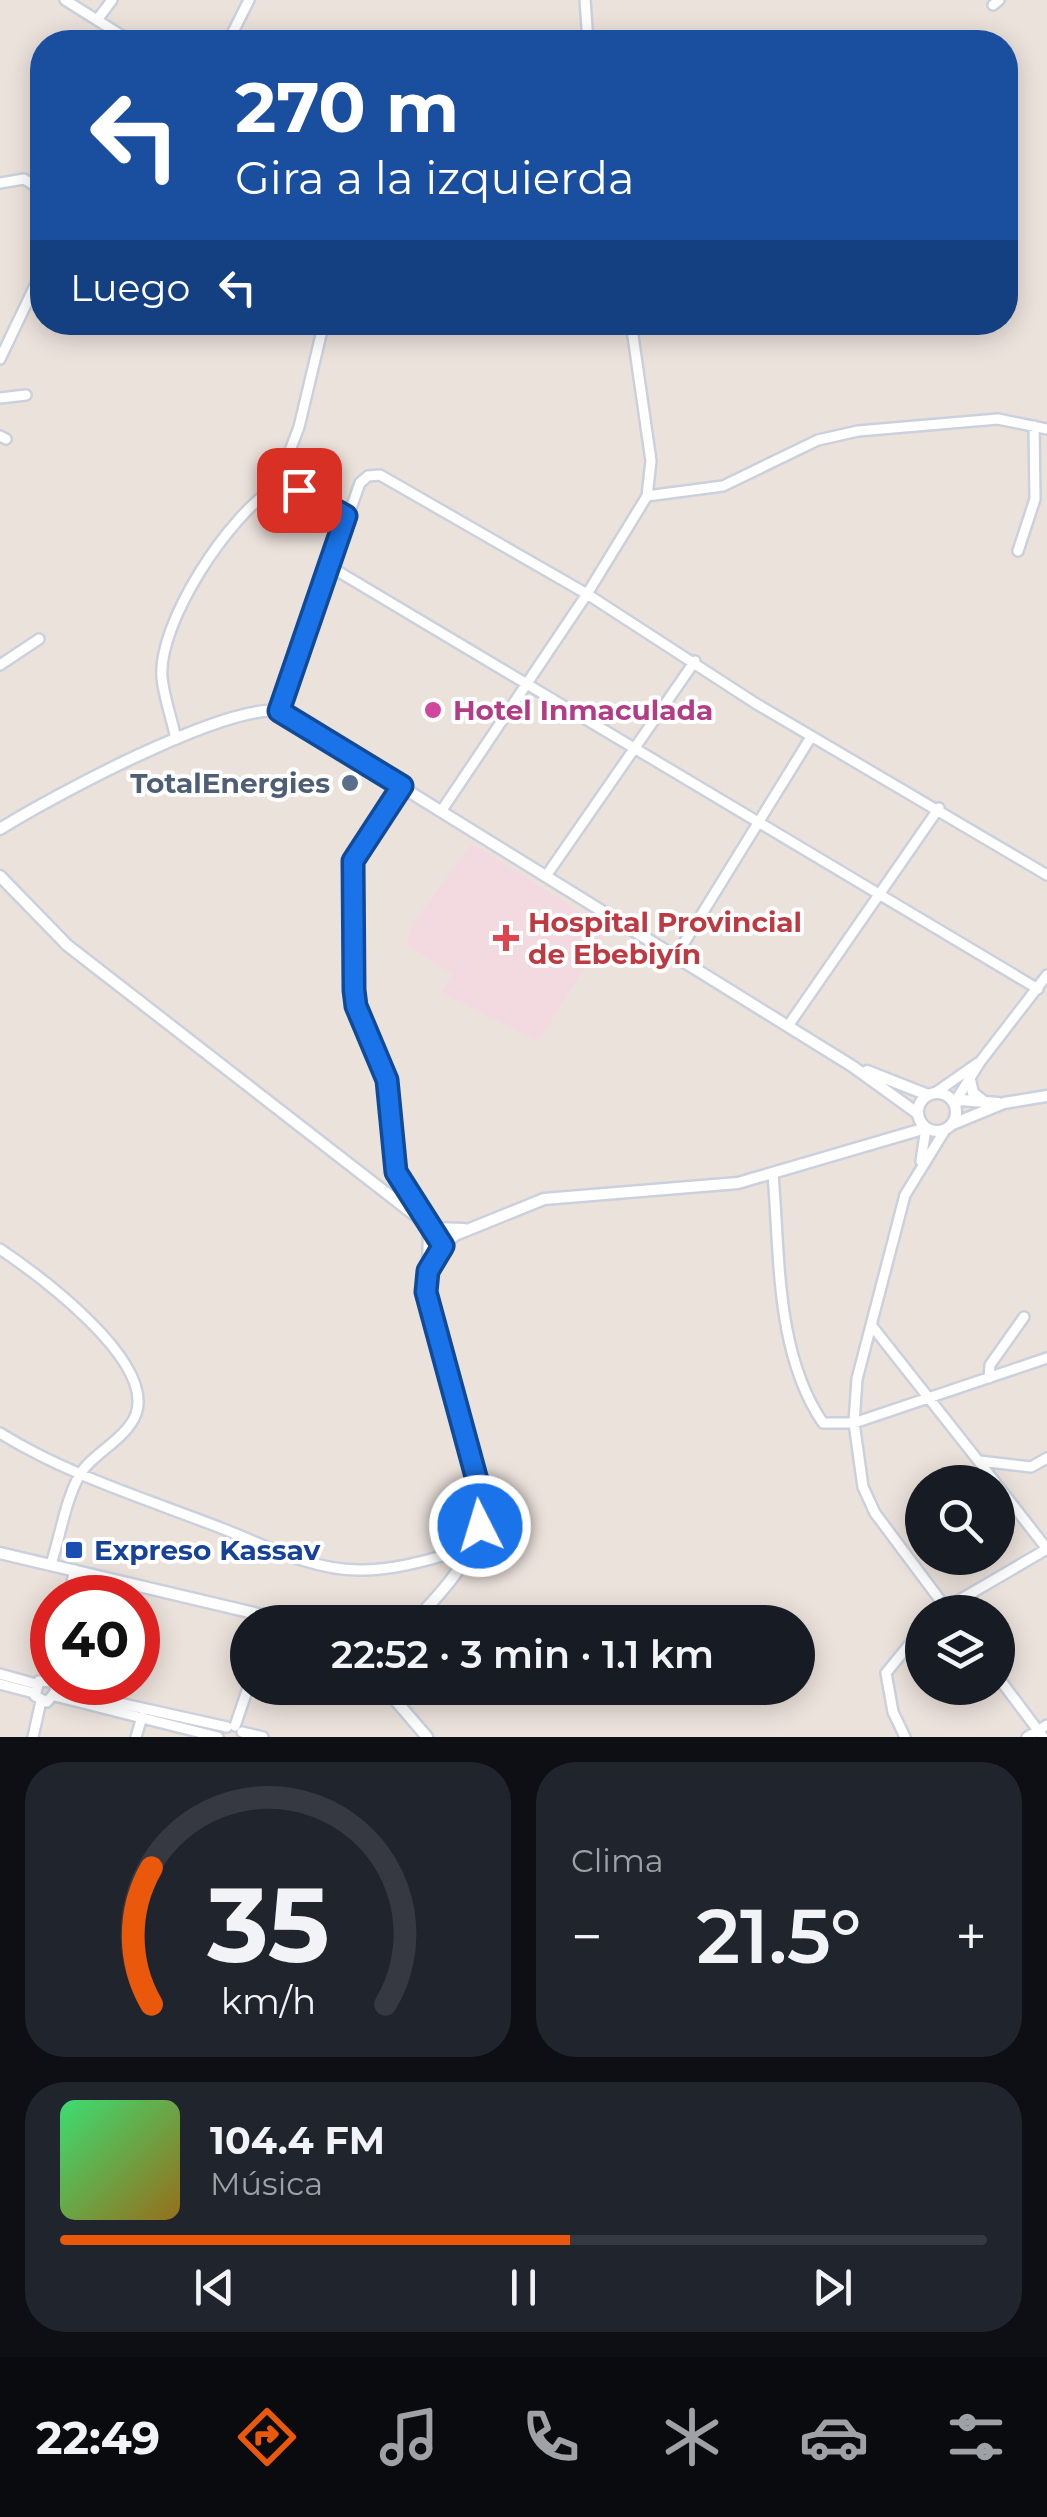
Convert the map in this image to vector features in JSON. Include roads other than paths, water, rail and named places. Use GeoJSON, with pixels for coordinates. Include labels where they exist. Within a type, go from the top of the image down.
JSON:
{"type":"FeatureCollection","features":[{"type":"Feature","properties":{"kind":"street"},"geometry":{"type":"LineString","coordinates":[[65,0],[113,30]]}},
{"type":"Feature","properties":{"kind":"street"},"geometry":{"type":"LineString","coordinates":[[97,20],[112,0]]}},
{"type":"Feature","properties":{"kind":"street"},"geometry":{"type":"LineString","coordinates":[[234,30],[249,0]]}},
{"type":"Feature","properties":{"kind":"street"},"geometry":{"type":"LineString","coordinates":[[586,0],[587,30]]}},
{"type":"Feature","properties":{"kind":"street"},"geometry":{"type":"LineString","coordinates":[[0,184],[24,179],[30,183]]}},
{"type":"Feature","properties":{"kind":"street"},"geometry":{"type":"LineString","coordinates":[[0,359],[30,295]]}},
{"type":"Feature","properties":{"kind":"street"},"geometry":{"type":"LineString","coordinates":[[176,739],[162,677],[163,662],[188,587],[205,562],[276,487],[299,428],[321,335]]}},
{"type":"Feature","properties":{"kind":"street"},"geometry":{"type":"LineString","coordinates":[[442,810],[587,594],[646,496],[651,460],[633,335]]}},
{"type":"Feature","properties":{"kind":"street"},"geometry":{"type":"LineString","coordinates":[[0,398],[26,395]]}},
{"type":"Feature","properties":{"kind":"street"},"geometry":{"type":"LineString","coordinates":[[646,496],[722,486],[838,435],[998,418],[1047,429]]}},
{"type":"Feature","properties":{"kind":"street"},"geometry":{"type":"LineString","coordinates":[[1018,551],[1036,487],[1034,426]]}},
{"type":"Feature","properties":{"kind":"street"},"geometry":{"type":"LineString","coordinates":[[279,711],[346,516],[360,484],[368,476],[380,474],[587,594],[811,737],[939,808],[1047,875]]}},
{"type":"Feature","properties":{"kind":"street"},"geometry":{"type":"LineString","coordinates":[[276,487],[299,490],[346,516]]}},
{"type":"Feature","properties":{"kind":"street"},"geometry":{"type":"LineString","coordinates":[[330,566],[1038,989]]}},
{"type":"Feature","properties":{"kind":"street"},"geometry":{"type":"LineString","coordinates":[[0,665],[39,639]]}},
{"type":"Feature","properties":{"kind":"street"},"geometry":{"type":"LineString","coordinates":[[546,876],[694,661]]}},
{"type":"Feature","properties":{"kind":"street"},"geometry":{"type":"LineString","coordinates":[[0,829],[44,802],[176,739],[250,713],[279,711],[852,1066],[922,1122],[948,1127],[1004,1103]]}},
{"type":"Feature","properties":{"kind":"street"},"geometry":{"type":"LineString","coordinates":[[676,956],[762,824],[811,737]]}},
{"type":"Feature","properties":{"kind":"street"},"geometry":{"type":"LineString","coordinates":[[402,786],[353,861],[354,990],[356,1006],[387,1080],[396,1172],[423,1211],[427,1226],[425,1285],[437,1344],[481,1495],[480,1526],[470,1548],[447,1586],[430,1605]]}},
{"type":"Feature","properties":{"kind":"street"},"geometry":{"type":"LineString","coordinates":[[788,1026],[939,808]]}},
{"type":"Feature","properties":{"kind":"street"},"geometry":{"type":"LineString","coordinates":[[0,876],[66,945],[427,1226],[443,1246]]}},
{"type":"Feature","properties":{"kind":"street"},"geometry":{"type":"LineString","coordinates":[[933,1595],[875,1512],[863,1487],[854,1396],[906,1195],[920,1164],[948,1127],[954,1104],[980,1062],[1047,975]]}},
{"type":"Feature","properties":{"kind":"street"},"geometry":{"type":"LineString","coordinates":[[920,1164],[922,1122],[931,1094],[980,1062]]}},
{"type":"Feature","properties":{"kind":"street"},"geometry":{"type":"LineString","coordinates":[[852,1066],[946,1096],[954,1104],[1004,1103],[1047,1096]]}},
{"type":"Feature","properties":{"kind":"street"},"geometry":{"type":"LineString","coordinates":[[970,1080],[973,1093],[988,1102]]}},
{"type":"Feature","properties":{"kind":"street"},"geometry":{"type":"LineString","coordinates":[[428,1271],[443,1246],[470,1229],[557,1196],[738,1183],[896,1136],[922,1122]]}},
{"type":"Feature","properties":{"kind":"street"},"geometry":{"type":"LineString","coordinates":[[772,1174],[783,1304],[800,1374],[823,1422],[854,1423],[1047,1358]]}},
{"type":"Feature","properties":{"kind":"street"},"geometry":{"type":"LineString","coordinates":[[427,1226],[470,1229]]}},
{"type":"Feature","properties":{"kind":"street"},"geometry":{"type":"LineString","coordinates":[[0,1250],[70,1300],[120,1361],[136,1392],[138,1405],[132,1422],[80,1475],[51,1564]]}},
{"type":"Feature","properties":{"kind":"street"},"geometry":{"type":"LineString","coordinates":[[989,1378],[990,1365],[1024,1317]]}},
{"type":"Feature","properties":{"kind":"street"},"geometry":{"type":"LineString","coordinates":[[872,1326],[982,1465]]}},
{"type":"Feature","properties":{"kind":"street"},"geometry":{"type":"LineString","coordinates":[[0,1433],[80,1475],[263,1547],[337,1568],[404,1566],[470,1548]]}},
{"type":"Feature","properties":{"kind":"street"},"geometry":{"type":"LineString","coordinates":[[978,1460],[1031,1468],[1047,1458]]}},
{"type":"Feature","properties":{"kind":"street"},"geometry":{"type":"LineString","coordinates":[[1015,1508],[1047,1549],[1015,1568]]}},
{"type":"Feature","properties":{"kind":"street"},"geometry":{"type":"LineString","coordinates":[[0,1553],[230,1610]]}},
{"type":"Feature","properties":{"kind":"street"},"geometry":{"type":"LineString","coordinates":[[74,1575],[75,1570]]}},
{"type":"Feature","properties":{"kind":"street"},"geometry":{"type":"LineString","coordinates":[[969,1595],[1003,1575]]}},
{"type":"Feature","properties":{"kind":"street"},"geometry":{"type":"LineString","coordinates":[[905,1650],[886,1674],[894,1712],[905,1737]]}},
{"type":"Feature","properties":{"kind":"street"},"geometry":{"type":"LineString","coordinates":[[0,1674],[30,1686]]}},
{"type":"Feature","properties":{"kind":"street"},"geometry":{"type":"LineString","coordinates":[[0,1684],[30,1687]]}},
{"type":"Feature","properties":{"kind":"street"},"geometry":{"type":"LineString","coordinates":[[1015,1697],[1043,1731],[1027,1737]]}},
{"type":"Feature","properties":{"kind":"street"},"geometry":{"type":"LineString","coordinates":[[32,1737],[41,1705]]}},
{"type":"Feature","properties":{"kind":"street"},"geometry":{"type":"LineString","coordinates":[[108,1705],[142,1717],[262,1737]]}},
{"type":"Feature","properties":{"kind":"street"},"geometry":{"type":"LineString","coordinates":[[125,1705],[231,1733]]}},
{"type":"Feature","properties":{"kind":"street"},"geometry":{"type":"LineString","coordinates":[[231,1733],[242,1705]]}},
{"type":"Feature","properties":{"kind":"street"},"geometry":{"type":"LineString","coordinates":[[400,1705],[426,1736]]}},
{"type":"Feature","properties":{"kind":"street"},"geometry":{"type":"LineString","coordinates":[[136,1737],[142,1717]]}},
{"type":"Feature","properties":{"kind":"place","name":"Hotel Inmaculada"},"geometry":{"type":"Point","coordinates":[433,710]}},
{"type":"Feature","properties":{"kind":"place","name":"TotalEnergies"},"geometry":{"type":"Point","coordinates":[350,783]}},
{"type":"Feature","properties":{"kind":"place","name":"Hospital Provincial de Ebebiyín"},"geometry":{"type":"Point","coordinates":[506,938]}},
{"type":"Feature","properties":{"kind":"place","name":"Expreso Kassav"},"geometry":{"type":"Point","coordinates":[74,1550]}}]}
